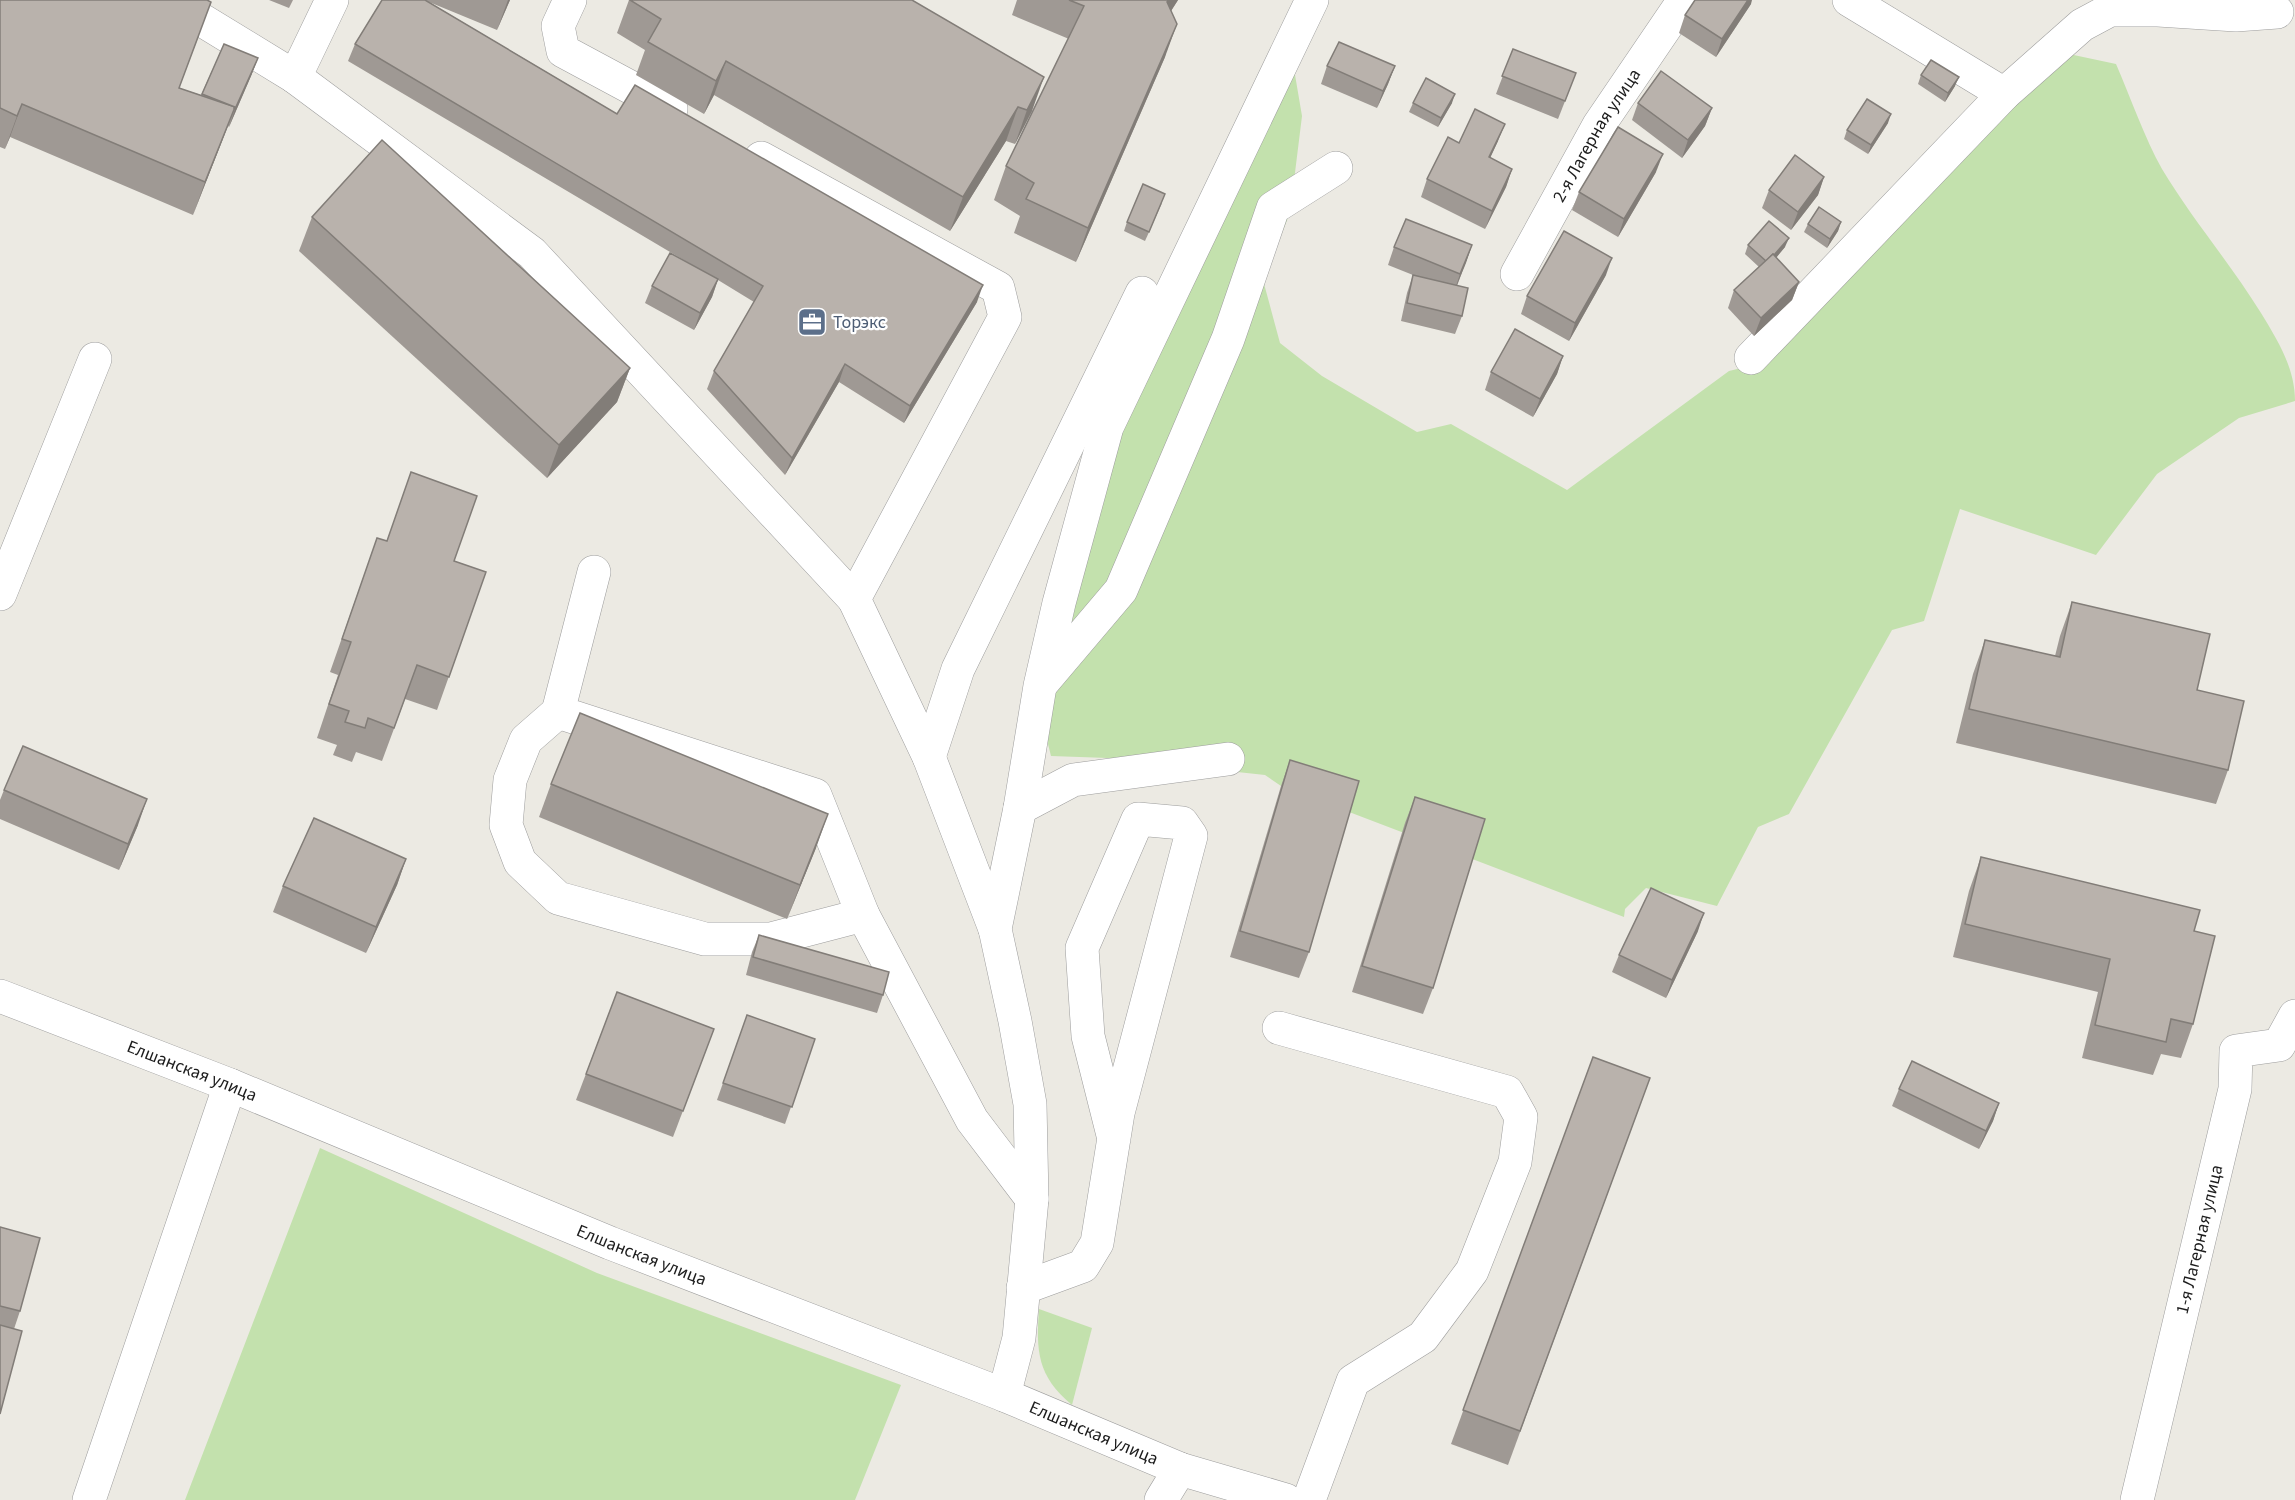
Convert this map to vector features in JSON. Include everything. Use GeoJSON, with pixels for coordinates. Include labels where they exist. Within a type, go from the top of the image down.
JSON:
{"type":"FeatureCollection","features":[{"type":"Feature","properties":{"kind":"street"},"geometry":{"type":"LineString","coordinates":[[169,0],[295,77],[532,253],[854,599],[929,757],[995,929],[1015,1021],[1030,1104],[1032,1199],[1019,1338],[1004,1395]]}},
{"type":"Feature","properties":{"kind":"street"},"geometry":{"type":"LineString","coordinates":[[295,77],[332,0]]}},
{"type":"Feature","properties":{"kind":"street"},"geometry":{"type":"LineString","coordinates":[[570,0],[558,26],[563,51],[698,124]]}},
{"type":"Feature","properties":{"kind":"street"},"geometry":{"type":"LineString","coordinates":[[995,929],[1020,808],[1040,686],[1059,603],[1107,427],[1312,0]]}},
{"type":"Feature","properties":{"kind":"street","name":"2-я Лагерная улица"},"geometry":{"type":"LineString","coordinates":[[1517,274],[1599,125],[1684,0]]}},
{"type":"Feature","properties":{"kind":"street"},"geometry":{"type":"LineString","coordinates":[[1849,0],[2004,94]]}},
{"type":"Feature","properties":{"kind":"street"},"geometry":{"type":"LineString","coordinates":[[1751,358],[2004,94],[2082,25],[2110,10],[2158,10],[2236,15],[2280,12]]}},
{"type":"Feature","properties":{"kind":"street"},"geometry":{"type":"LineString","coordinates":[[739,147],[998,288],[1005,317],[854,599]]}},
{"type":"Feature","properties":{"kind":"street"},"geometry":{"type":"LineString","coordinates":[[1040,686],[1121,590],[1228,339],[1273,208],[1336,168]]}},
{"type":"Feature","properties":{"kind":"street"},"geometry":{"type":"LineString","coordinates":[[929,757],[958,669],[1142,293]]}},
{"type":"Feature","properties":{"kind":"street"},"geometry":{"type":"LineString","coordinates":[[0,594],[95,359]]}},
{"type":"Feature","properties":{"kind":"street"},"geometry":{"type":"LineString","coordinates":[[594,572],[558,712],[526,740],[510,780],[506,825],[520,862],[558,898],[705,939],[771,939],[863,915]]}},
{"type":"Feature","properties":{"kind":"street"},"geometry":{"type":"LineString","coordinates":[[558,712],[815,795],[863,915],[972,1120],[1032,1199]]}},
{"type":"Feature","properties":{"kind":"street"},"geometry":{"type":"LineString","coordinates":[[1020,808],[1073,780],[1228,759]]}},
{"type":"Feature","properties":{"kind":"street"},"geometry":{"type":"LineString","coordinates":[[1023,1288],[1083,1266],[1097,1243],[1118,1113],[1191,836],[1182,824],[1138,819],[1107,776]]}},
{"type":"Feature","properties":{"kind":"street"},"geometry":{"type":"LineString","coordinates":[[1114,1139],[1088,1036],[1082,948],[1138,819]]}},
{"type":"Feature","properties":{"kind":"street","name":"Елшанская улица"},"geometry":{"type":"LineString","coordinates":[[0,996],[230,1085],[610,1243],[1004,1395],[1180,1469],[1286,1500]]}},
{"type":"Feature","properties":{"kind":"street","name":"1-я Лагерная улица"},"geometry":{"type":"LineString","coordinates":[[2137,1500],[2235,1089],[2236,1051],[2278,1045],[2295,1016]]}},
{"type":"Feature","properties":{"kind":"street"},"geometry":{"type":"LineString","coordinates":[[1279,1028],[1507,1092],[1521,1118],[1515,1162],[1472,1271],[1423,1337],[1353,1381],[1309,1500]]}},
{"type":"Feature","properties":{"kind":"street"},"geometry":{"type":"LineString","coordinates":[[89,1500],[230,1085]]}},
{"type":"Feature","properties":{"kind":"street"},"geometry":{"type":"LineString","coordinates":[[1161,1500],[1180,1469]]}},
{"type":"Feature","properties":{"kind":"green space"},"geometry":{"type":"Polygon","coordinates":[[[2069,54],[2116,64],[2162,169],[2249,295],[2279,344],[2289,366],[2295,401],[2239,418],[2157,474],[2096,555],[1960,509],[1924,621],[1892,630],[1789,814],[1758,827],[1717,906],[1646,888],[1625,909],[1624,917],[1281,786],[1265,775],[1108,758],[1051,756],[1045,732],[1116,432],[1293,63],[1302,116],[1290,213],[1263,280],[1280,343],[1322,376],[1417,432],[1451,424],[1567,490],[1729,371],[1754,365],[2008,105],[2069,54]]]}},
{"type":"Feature","properties":{"kind":"green space"},"geometry":{"type":"Polygon","coordinates":[[[320,1148],[597,1273],[901,1385],[855,1500],[185,1500],[320,1148]]]}},
{"type":"Feature","properties":{"kind":"green space"},"geometry":{"type":"Polygon","coordinates":[[[1039,1309],[1092,1328],[1072,1405],[1052,1384],[1041,1362],[1038,1338],[1039,1309]]]}},
{"type":"Feature","properties":{"kind":"building"},"geometry":{"type":"Polygon","coordinates":[[[0,0],[207,0],[211,2],[179,88],[235,107],[205,182],[22,104],[17,116],[0,108],[0,0]]]}},
{"type":"Feature","properties":{"kind":"building"},"geometry":{"type":"Polygon","coordinates":[[[382,0],[425,0],[617,114],[635,85],[983,285],[910,406],[845,364],[792,458],[714,371],[763,286],[355,44],[382,0]]]}},
{"type":"Feature","properties":{"kind":"building"},"geometry":{"type":"Polygon","coordinates":[[[630,0],[912,0],[1044,77],[1027,110],[1018,107],[963,197],[726,61],[716,81],[648,42],[661,19],[630,0]]]}},
{"type":"Feature","properties":{"kind":"building"},"geometry":{"type":"Polygon","coordinates":[[[1069,0],[1169,0],[1167,2],[1177,24],[1088,228],[1026,199],[1034,183],[1006,166],[1084,6],[1069,0]]]}},
{"type":"Feature","properties":{"kind":"building"},"geometry":{"type":"Polygon","coordinates":[[[1695,0],[1748,0],[1722,39],[1685,15],[1695,0]]]}},
{"type":"Feature","properties":{"kind":"building"},"geometry":{"type":"Polygon","coordinates":[[[1339,42],[1395,66],[1383,91],[1327,66],[1339,42]]]}},
{"type":"Feature","properties":{"kind":"building"},"geometry":{"type":"Polygon","coordinates":[[[224,44],[258,58],[235,109],[235,107],[202,94],[224,44]]]}},
{"type":"Feature","properties":{"kind":"building"},"geometry":{"type":"Polygon","coordinates":[[[1513,49],[1576,73],[1565,101],[1502,76],[1513,49]]]}},
{"type":"Feature","properties":{"kind":"building"},"geometry":{"type":"Polygon","coordinates":[[[1931,60],[1959,77],[1948,93],[1921,75],[1931,60]]]}},
{"type":"Feature","properties":{"kind":"building"},"geometry":{"type":"Polygon","coordinates":[[[1661,71],[1712,108],[1688,140],[1638,103],[1661,71]]]}},
{"type":"Feature","properties":{"kind":"building"},"geometry":{"type":"Polygon","coordinates":[[[1426,78],[1455,94],[1441,118],[1413,103],[1426,78]]]}},
{"type":"Feature","properties":{"kind":"building"},"geometry":{"type":"Polygon","coordinates":[[[1867,99],[1891,114],[1871,145],[1847,130],[1867,99]]]}},
{"type":"Feature","properties":{"kind":"building"},"geometry":{"type":"Polygon","coordinates":[[[1475,109],[1505,124],[1489,157],[1512,169],[1492,211],[1427,179],[1448,137],[1459,143],[1475,109]]]}},
{"type":"Feature","properties":{"kind":"building"},"geometry":{"type":"Polygon","coordinates":[[[1618,127],[1663,154],[1624,219],[1579,192],[1618,127]]]}},
{"type":"Feature","properties":{"kind":"building"},"geometry":{"type":"Polygon","coordinates":[[[382,140],[630,368],[559,445],[312,217],[382,140]]]}},
{"type":"Feature","properties":{"kind":"building"},"geometry":{"type":"Polygon","coordinates":[[[1795,155],[1824,177],[1798,212],[1769,190],[1795,155]]]}},
{"type":"Feature","properties":{"kind":"building"},"geometry":{"type":"Polygon","coordinates":[[[1143,184],[1165,194],[1149,232],[1127,222],[1143,184]]]}},
{"type":"Feature","properties":{"kind":"building"},"geometry":{"type":"Polygon","coordinates":[[[1819,207],[1841,222],[1830,239],[1808,224],[1819,207]]]}},
{"type":"Feature","properties":{"kind":"building"},"geometry":{"type":"Polygon","coordinates":[[[1406,219],[1472,245],[1460,274],[1394,247],[1406,219]]]}},
{"type":"Feature","properties":{"kind":"building"},"geometry":{"type":"Polygon","coordinates":[[[1769,221],[1789,238],[1766,261],[1748,245],[1769,221]]]}},
{"type":"Feature","properties":{"kind":"building"},"geometry":{"type":"Polygon","coordinates":[[[1564,231],[1612,258],[1575,323],[1527,296],[1564,231]]]}},
{"type":"Feature","properties":{"kind":"building"},"geometry":{"type":"Polygon","coordinates":[[[670,253],[718,279],[700,313],[652,286],[670,253]]]}},
{"type":"Feature","properties":{"kind":"building"},"geometry":{"type":"Polygon","coordinates":[[[1773,254],[1799,282],[1761,318],[1734,290],[1773,254]]]}},
{"type":"Feature","properties":{"kind":"building"},"geometry":{"type":"Polygon","coordinates":[[[1413,275],[1468,288],[1462,316],[1407,303],[1413,275]]]}},
{"type":"Feature","properties":{"kind":"building"},"geometry":{"type":"Polygon","coordinates":[[[1515,329],[1563,356],[1540,399],[1491,372],[1515,329]]]}},
{"type":"Feature","properties":{"kind":"building"},"geometry":{"type":"Polygon","coordinates":[[[411,472],[477,496],[454,561],[486,572],[449,677],[417,665],[394,728],[368,718],[365,728],[345,722],[349,711],[329,704],[351,642],[342,639],[377,538],[387,541],[411,472]]]}},
{"type":"Feature","properties":{"kind":"building"},"geometry":{"type":"Polygon","coordinates":[[[2072,602],[2210,634],[2197,690],[2244,701],[2228,770],[1969,709],[1985,640],[2060,657],[2072,602]]]}},
{"type":"Feature","properties":{"kind":"building"},"geometry":{"type":"Polygon","coordinates":[[[580,713],[828,814],[800,885],[551,784],[580,713]]]}},
{"type":"Feature","properties":{"kind":"building"},"geometry":{"type":"Polygon","coordinates":[[[23,746],[147,799],[128,844],[4,790],[23,746]]]}},
{"type":"Feature","properties":{"kind":"building"},"geometry":{"type":"Polygon","coordinates":[[[1290,760],[1359,781],[1309,952],[1240,931],[1290,760]]]}},
{"type":"Feature","properties":{"kind":"building"},"geometry":{"type":"Polygon","coordinates":[[[1415,797],[1485,819],[1433,988],[1362,966],[1415,797]]]}},
{"type":"Feature","properties":{"kind":"building"},"geometry":{"type":"Polygon","coordinates":[[[314,818],[406,859],[376,927],[283,886],[314,818]]]}},
{"type":"Feature","properties":{"kind":"building"},"geometry":{"type":"Polygon","coordinates":[[[1981,857],[2200,910],[2194,931],[2215,936],[2193,1024],[2171,1019],[2166,1042],[2095,1025],[2110,959],[1965,924],[1981,857]]]}},
{"type":"Feature","properties":{"kind":"building"},"geometry":{"type":"Polygon","coordinates":[[[1651,888],[1704,913],[1672,980],[1619,955],[1651,888]]]}},
{"type":"Feature","properties":{"kind":"building"},"geometry":{"type":"Polygon","coordinates":[[[759,935],[889,972],[883,995],[753,957],[759,935]]]}},
{"type":"Feature","properties":{"kind":"building"},"geometry":{"type":"Polygon","coordinates":[[[617,992],[714,1029],[683,1111],[586,1074],[617,992]]]}},
{"type":"Feature","properties":{"kind":"building"},"geometry":{"type":"Polygon","coordinates":[[[747,1015],[815,1039],[792,1107],[723,1083],[747,1015]]]}},
{"type":"Feature","properties":{"kind":"building"},"geometry":{"type":"Polygon","coordinates":[[[1593,1057],[1650,1078],[1520,1431],[1463,1410],[1593,1057]]]}},
{"type":"Feature","properties":{"kind":"building"},"geometry":{"type":"Polygon","coordinates":[[[1912,1061],[1999,1103],[1986,1131],[1899,1089],[1912,1061]]]}},
{"type":"Feature","properties":{"kind":"building"},"geometry":{"type":"Polygon","coordinates":[[[0,1227],[40,1238],[20,1311],[0,1306],[0,1227]]]}},
{"type":"Feature","properties":{"kind":"building"},"geometry":{"type":"Polygon","coordinates":[[[0,1325],[22,1331],[0,1414],[0,1325]]]}},
{"type":"Feature","properties":{"kind":"place","name":"Торэкс"},"geometry":{"type":"Point","coordinates":[812,322]}}]}
